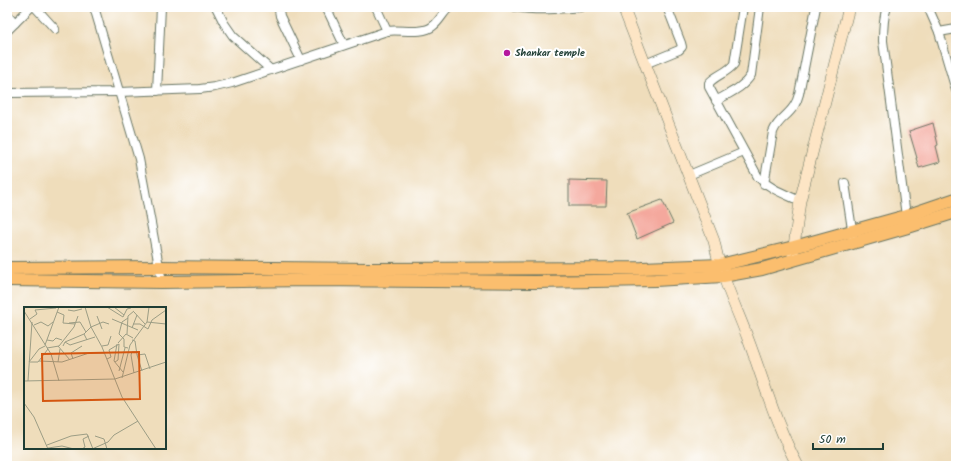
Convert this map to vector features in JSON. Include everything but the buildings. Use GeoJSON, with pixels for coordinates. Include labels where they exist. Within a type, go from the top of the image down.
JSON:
{"type":"FeatureCollection","features":[{"type":"Feature","properties":{"kind":"main road"},"geometry":{"type":"LineString","coordinates":[[7,268],[159,267],[362,269],[762,269],[793,261],[906,216],[956,199]]}},
{"type":"Feature","properties":{"kind":"main road"},"geometry":{"type":"LineString","coordinates":[[7,280],[162,282],[314,280],[535,282],[655,280],[722,270],[794,247],[908,227],[956,212]]}},
{"type":"Feature","properties":{"kind":"street"},"geometry":{"type":"LineString","coordinates":[[7,31],[31,7]]}},
{"type":"Feature","properties":{"kind":"street"},"geometry":{"type":"LineString","coordinates":[[35,7],[55,29]]}},
{"type":"Feature","properties":{"kind":"street"},"geometry":{"type":"LineString","coordinates":[[94,7],[139,158],[162,282]]}},
{"type":"Feature","properties":{"kind":"street"},"geometry":{"type":"LineString","coordinates":[[157,91],[161,7]]}},
{"type":"Feature","properties":{"kind":"street"},"geometry":{"type":"LineString","coordinates":[[216,7],[233,36],[271,70]]}},
{"type":"Feature","properties":{"kind":"street"},"geometry":{"type":"LineString","coordinates":[[279,7],[280,16],[302,60]]}},
{"type":"Feature","properties":{"kind":"street"},"geometry":{"type":"LineString","coordinates":[[326,7],[344,45]]}},
{"type":"Feature","properties":{"kind":"street"},"geometry":{"type":"LineString","coordinates":[[376,7],[387,31]]}},
{"type":"Feature","properties":{"kind":"street"},"geometry":{"type":"LineString","coordinates":[[7,93],[157,91],[215,87],[232,83],[387,31],[427,30],[433,26],[450,7]]}},
{"type":"Feature","properties":{"kind":"street"},"geometry":{"type":"LineString","coordinates":[[515,7],[534,10],[581,7]]}},
{"type":"Feature","properties":{"kind":"street"},"geometry":{"type":"LineString","coordinates":[[623,7],[714,241],[722,270],[748,337],[779,426],[788,449],[798,466]]}},
{"type":"Feature","properties":{"kind":"street"},"geometry":{"type":"LineString","coordinates":[[645,64],[679,50],[682,47],[667,7]]}},
{"type":"Feature","properties":{"kind":"street"},"geometry":{"type":"LineString","coordinates":[[743,7],[734,64],[712,79],[709,83],[710,87],[716,101],[758,178],[764,184],[800,200]]}},
{"type":"Feature","properties":{"kind":"street"},"geometry":{"type":"LineString","coordinates":[[716,101],[741,87],[747,82],[751,75],[760,7]]}},
{"type":"Feature","properties":{"kind":"street"},"geometry":{"type":"LineString","coordinates":[[764,184],[775,126],[791,111],[799,94],[816,7]]}},
{"type":"Feature","properties":{"kind":"street"},"geometry":{"type":"LineString","coordinates":[[793,261],[800,200],[849,7]]}},
{"type":"Feature","properties":{"kind":"street"},"geometry":{"type":"LineString","coordinates":[[887,7],[885,12],[883,41],[906,216]]}},
{"type":"Feature","properties":{"kind":"street"},"geometry":{"type":"LineString","coordinates":[[928,7],[939,32],[956,90]]}},
{"type":"Feature","properties":{"kind":"street"},"geometry":{"type":"LineString","coordinates":[[7,14],[15,23]]}},
{"type":"Feature","properties":{"kind":"street"},"geometry":{"type":"LineString","coordinates":[[939,32],[956,29]]}},
{"type":"Feature","properties":{"kind":"street"},"geometry":{"type":"LineString","coordinates":[[689,175],[744,152]]}},
{"type":"Feature","properties":{"kind":"street"},"geometry":{"type":"LineString","coordinates":[[845,183],[854,237]]}},
{"type":"Feature","properties":{"kind":"place","name":"Shankar temple"},"geometry":{"type":"Point","coordinates":[507,53]}}]}
